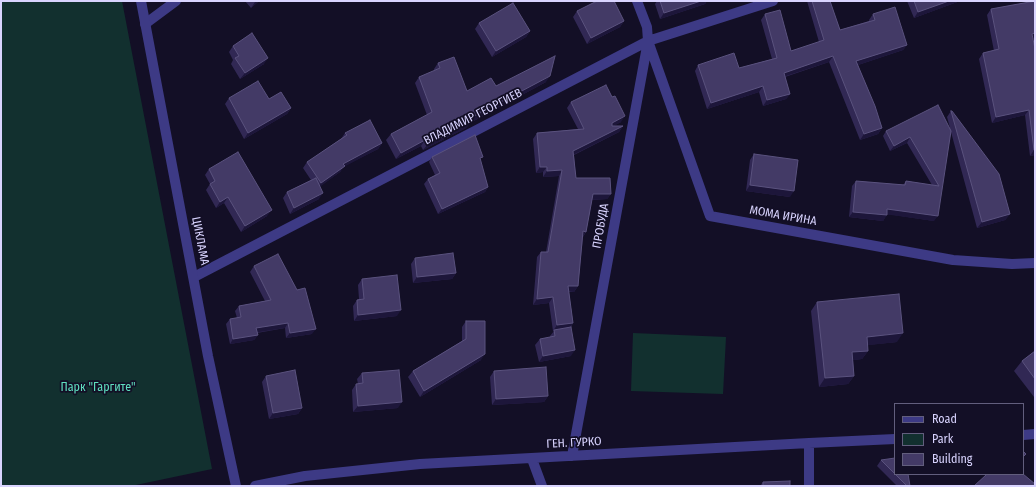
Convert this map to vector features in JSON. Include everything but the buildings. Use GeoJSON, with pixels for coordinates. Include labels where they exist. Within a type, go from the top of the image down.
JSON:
{"type":"FeatureCollection","features":[{"type":"Feature","properties":{"kind":"street","name":"ЦИКЛАМА"},"geometry":{"type":"LineString","coordinates":[[141,1],[208,356],[236,486]]}},
{"type":"Feature","properties":{"kind":"street"},"geometry":{"type":"LineString","coordinates":[[145,24],[176,1]]}},
{"type":"Feature","properties":{"kind":"street","name":"ПРОБУДА"},"geometry":{"type":"LineString","coordinates":[[572,456],[648,41],[646,27],[637,1]]}},
{"type":"Feature","properties":{"kind":"street","name":"ВЛАДИМИР ГЕОРГИЕВ"},"geometry":{"type":"LineString","coordinates":[[194,277],[648,41],[773,1]]}},
{"type":"Feature","properties":{"kind":"street","name":"МОМА ИРИНА"},"geometry":{"type":"LineString","coordinates":[[648,41],[710,216],[953,260],[1012,264],[1035,263]]}},
{"type":"Feature","properties":{"kind":"street"},"geometry":{"type":"LineString","coordinates":[[1024,435],[1035,434]]}},
{"type":"Feature","properties":{"kind":"street","name":"ГЕН. ГУРКО"},"geometry":{"type":"LineString","coordinates":[[255,486],[305,476],[420,464],[894,439]]}},
{"type":"Feature","properties":{"kind":"street"},"geometry":{"type":"LineString","coordinates":[[809,443],[809,486]]}},
{"type":"Feature","properties":{"kind":"street"},"geometry":{"type":"LineString","coordinates":[[532,458],[542,486]]}},
{"type":"Feature","properties":{"kind":"green space","name":"Парк \"Гаргите\""},"geometry":{"type":"Polygon","coordinates":[[[1,1],[122,1],[212,469],[131,486],[1,486],[1,1]]]}},
{"type":"Feature","properties":{"kind":"green space"},"geometry":{"type":"Polygon","coordinates":[[[633,333],[726,337],[723,394],[631,391],[633,333]]]}}]}
